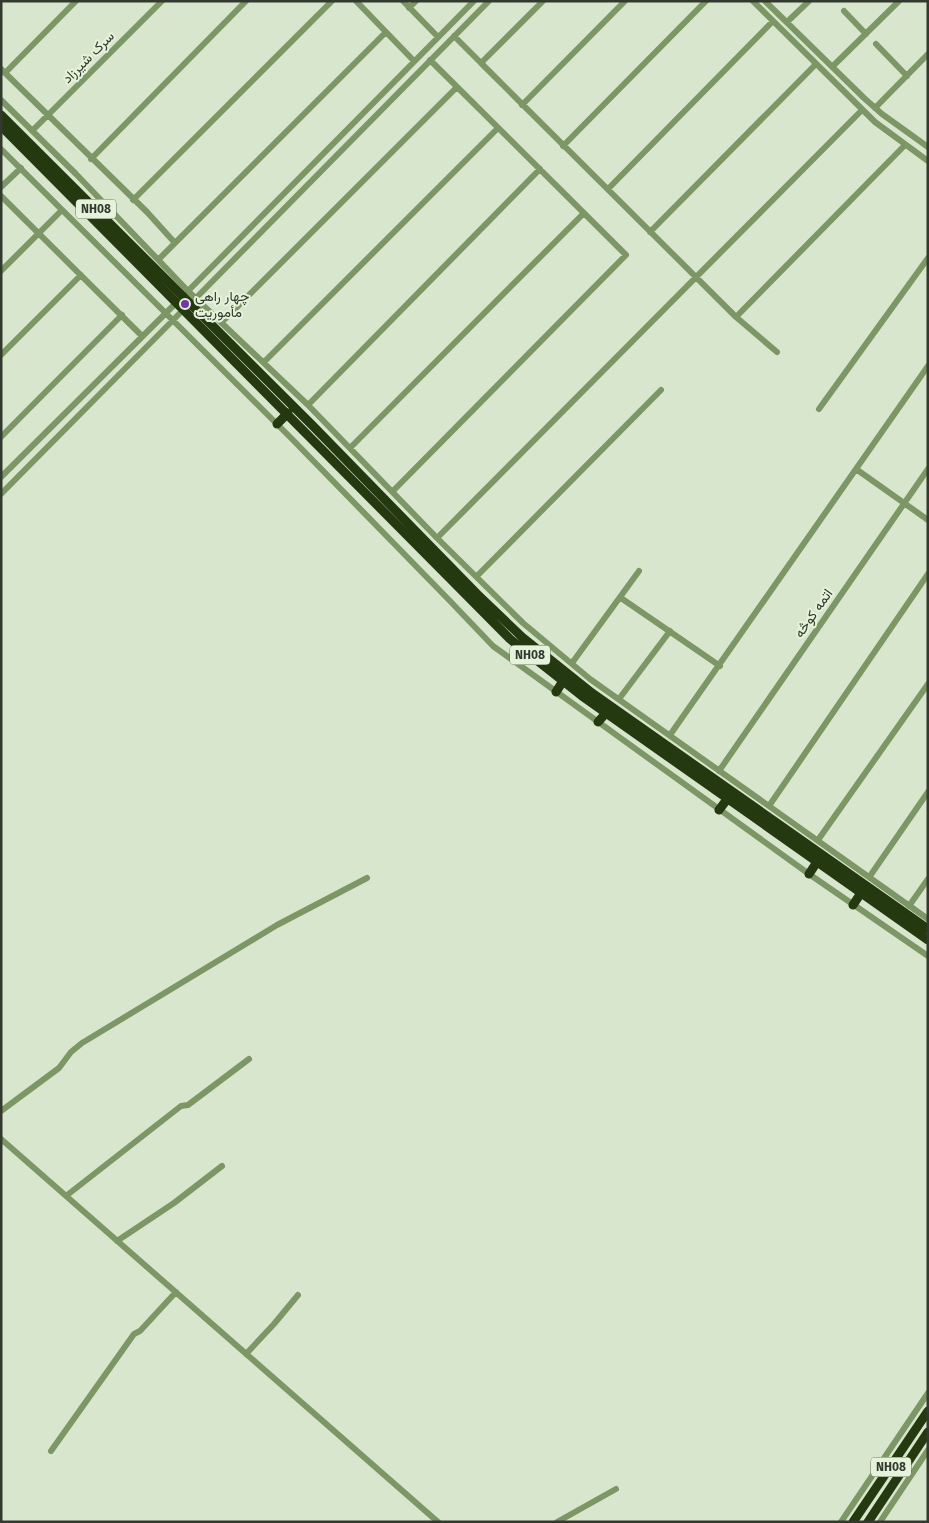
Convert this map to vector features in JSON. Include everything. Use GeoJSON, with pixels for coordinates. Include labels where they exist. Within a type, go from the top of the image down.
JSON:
{"type":"FeatureCollection","features":[{"type":"Feature","properties":{"kind":"highway","name":"NH08"},"geometry":{"type":"LineString","coordinates":[[1,115],[182,296]]}},
{"type":"Feature","properties":{"kind":"highway","name":"NH08"},"geometry":{"type":"LineString","coordinates":[[1,126],[190,303],[477,594],[522,637],[592,692],[928,929]]}},
{"type":"Feature","properties":{"kind":"highway","name":"NH08"},"geometry":{"type":"LineString","coordinates":[[190,303],[288,413],[501,630],[563,681],[606,713],[928,940]]}},
{"type":"Feature","properties":{"kind":"highway"},"geometry":{"type":"LineString","coordinates":[[277,424],[288,413]]}},
{"type":"Feature","properties":{"kind":"highway"},"geometry":{"type":"LineString","coordinates":[[556,692],[563,681]]}},
{"type":"Feature","properties":{"kind":"highway"},"geometry":{"type":"LineString","coordinates":[[598,722],[606,713]]}},
{"type":"Feature","properties":{"kind":"highway"},"geometry":{"type":"LineString","coordinates":[[719,810],[728,798]]}},
{"type":"Feature","properties":{"kind":"highway"},"geometry":{"type":"LineString","coordinates":[[809,874],[817,862]]}},
{"type":"Feature","properties":{"kind":"highway"},"geometry":{"type":"LineString","coordinates":[[853,905],[862,893]]}},
{"type":"Feature","properties":{"kind":"highway","name":"NH08"},"geometry":{"type":"LineString","coordinates":[[854,1522],[928,1411]]}},
{"type":"Feature","properties":{"kind":"highway"},"geometry":{"type":"LineString","coordinates":[[901,1432],[910,1438]]}},
{"type":"Feature","properties":{"kind":"highway","name":"NH08"},"geometry":{"type":"LineString","coordinates":[[868,1522],[926,1438]]}},
{"type":"Feature","properties":{"kind":"street"},"geometry":{"type":"LineString","coordinates":[[76,1],[3,71],[147,212],[175,243]]}},
{"type":"Feature","properties":{"kind":"street","name":"سرک شیرزاد"},"geometry":{"type":"LineString","coordinates":[[32,131],[162,1]]}},
{"type":"Feature","properties":{"kind":"street"},"geometry":{"type":"LineString","coordinates":[[91,159],[246,1]]}},
{"type":"Feature","properties":{"kind":"street"},"geometry":{"type":"LineString","coordinates":[[133,200],[332,1]]}},
{"type":"Feature","properties":{"kind":"street"},"geometry":{"type":"LineString","coordinates":[[356,1],[414,61]]}},
{"type":"Feature","properties":{"kind":"street"},"geometry":{"type":"LineString","coordinates":[[403,1],[438,37]]}},
{"type":"Feature","properties":{"kind":"street"},"geometry":{"type":"LineString","coordinates":[[410,8],[416,1]]}},
{"type":"Feature","properties":{"kind":"street"},"geometry":{"type":"LineString","coordinates":[[1,477],[474,1]]}},
{"type":"Feature","properties":{"kind":"street"},"geometry":{"type":"LineString","coordinates":[[1,494],[489,1]]}},
{"type":"Feature","properties":{"kind":"street"},"geometry":{"type":"LineString","coordinates":[[481,63],[543,1]]}},
{"type":"Feature","properties":{"kind":"street"},"geometry":{"type":"LineString","coordinates":[[522,104],[625,1]]}},
{"type":"Feature","properties":{"kind":"street"},"geometry":{"type":"LineString","coordinates":[[563,146],[706,1]]}},
{"type":"Feature","properties":{"kind":"street"},"geometry":{"type":"LineString","coordinates":[[753,1],[875,122],[928,161]]}},
{"type":"Feature","properties":{"kind":"street"},"geometry":{"type":"LineString","coordinates":[[765,1],[875,108],[928,147]]}},
{"type":"Feature","properties":{"kind":"street"},"geometry":{"type":"LineString","coordinates":[[787,22],[809,1]]}},
{"type":"Feature","properties":{"kind":"street"},"geometry":{"type":"LineString","coordinates":[[832,67],[899,1]]}},
{"type":"Feature","properties":{"kind":"street"},"geometry":{"type":"LineString","coordinates":[[844,12],[866,34]]}},
{"type":"Feature","properties":{"kind":"street"},"geometry":{"type":"LineString","coordinates":[[608,189],[773,21]]}},
{"type":"Feature","properties":{"kind":"street"},"geometry":{"type":"LineString","coordinates":[[160,259],[386,32]]}},
{"type":"Feature","properties":{"kind":"street"},"geometry":{"type":"LineString","coordinates":[[454,36],[736,317],[776,352]]}},
{"type":"Feature","properties":{"kind":"street"},"geometry":{"type":"LineString","coordinates":[[876,44],[907,76]]}},
{"type":"Feature","properties":{"kind":"street"},"geometry":{"type":"LineString","coordinates":[[875,108],[928,54]]}},
{"type":"Feature","properties":{"kind":"street"},"geometry":{"type":"LineString","coordinates":[[393,491],[626,255],[430,60]]}},
{"type":"Feature","properties":{"kind":"street"},"geometry":{"type":"LineString","coordinates":[[650,232],[816,64]]}},
{"type":"Feature","properties":{"kind":"street"},"geometry":{"type":"LineString","coordinates":[[404,71],[412,78]]}},
{"type":"Feature","properties":{"kind":"street"},"geometry":{"type":"LineString","coordinates":[[222,322],[457,87]]}},
{"type":"Feature","properties":{"kind":"street"},"geometry":{"type":"LineString","coordinates":[[1,100],[160,259],[182,296]]}},
{"type":"Feature","properties":{"kind":"street"},"geometry":{"type":"LineString","coordinates":[[437,538],[862,110]]}},
{"type":"Feature","properties":{"kind":"street"},"geometry":{"type":"LineString","coordinates":[[875,122],[882,114]]}},
{"type":"Feature","properties":{"kind":"street"},"geometry":{"type":"LineString","coordinates":[[264,362],[498,128]]}},
{"type":"Feature","properties":{"kind":"street"},"geometry":{"type":"LineString","coordinates":[[736,317],[905,145]]}},
{"type":"Feature","properties":{"kind":"street"},"geometry":{"type":"LineString","coordinates":[[1,149],[277,424],[450,600],[492,646],[809,874],[928,956]]}},
{"type":"Feature","properties":{"kind":"street"},"geometry":{"type":"LineString","coordinates":[[1,187],[21,168]]}},
{"type":"Feature","properties":{"kind":"street"},"geometry":{"type":"LineString","coordinates":[[308,405],[540,169]]}},
{"type":"Feature","properties":{"kind":"street"},"geometry":{"type":"LineString","coordinates":[[1,196],[142,336]]}},
{"type":"Feature","properties":{"kind":"street"},"geometry":{"type":"LineString","coordinates":[[1,271],[62,210]]}},
{"type":"Feature","properties":{"kind":"street"},"geometry":{"type":"LineString","coordinates":[[350,448],[584,213]]}},
{"type":"Feature","properties":{"kind":"street"},"geometry":{"type":"LineString","coordinates":[[820,409],[928,258]]}},
{"type":"Feature","properties":{"kind":"street"},"geometry":{"type":"LineString","coordinates":[[1,356],[81,275]]}},
{"type":"Feature","properties":{"kind":"street"},"geometry":{"type":"LineString","coordinates":[[190,303],[222,322],[308,405],[437,538],[523,623],[572,664],[718,771],[870,876],[928,919]]}},
{"type":"Feature","properties":{"kind":"street"},"geometry":{"type":"LineString","coordinates":[[1,437],[122,315]]}},
{"type":"Feature","properties":{"kind":"street"},"geometry":{"type":"LineString","coordinates":[[670,735],[928,366]]}},
{"type":"Feature","properties":{"kind":"street"},"geometry":{"type":"LineString","coordinates":[[477,576],[661,390]]}},
{"type":"Feature","properties":{"kind":"street"},"geometry":{"type":"LineString","coordinates":[[856,469],[928,520]]}},
{"type":"Feature","properties":{"kind":"street","name":"اتمه کوڅه"},"geometry":{"type":"LineString","coordinates":[[718,771],[928,469]]}},
{"type":"Feature","properties":{"kind":"street"},"geometry":{"type":"LineString","coordinates":[[572,664],[639,571]]}},
{"type":"Feature","properties":{"kind":"street"},"geometry":{"type":"LineString","coordinates":[[769,806],[928,574]]}},
{"type":"Feature","properties":{"kind":"street"},"geometry":{"type":"LineString","coordinates":[[621,598],[720,666]]}},
{"type":"Feature","properties":{"kind":"street"},"geometry":{"type":"LineString","coordinates":[[619,699],[670,631]]}},
{"type":"Feature","properties":{"kind":"street"},"geometry":{"type":"LineString","coordinates":[[818,840],[928,684]]}},
{"type":"Feature","properties":{"kind":"street"},"geometry":{"type":"LineString","coordinates":[[870,876],[928,792]]}},
{"type":"Feature","properties":{"kind":"street"},"geometry":{"type":"LineString","coordinates":[[1,1111],[59,1068],[71,1052],[82,1043],[277,925],[367,878]]}},
{"type":"Feature","properties":{"kind":"street"},"geometry":{"type":"LineString","coordinates":[[909,906],[928,879]]}},
{"type":"Feature","properties":{"kind":"street"},"geometry":{"type":"LineString","coordinates":[[66,1196],[181,1106],[188,1105],[249,1059]]}},
{"type":"Feature","properties":{"kind":"street"},"geometry":{"type":"LineString","coordinates":[[1,1139],[438,1522]]}},
{"type":"Feature","properties":{"kind":"street"},"geometry":{"type":"LineString","coordinates":[[117,1241],[174,1203],[222,1166]]}},
{"type":"Feature","properties":{"kind":"street"},"geometry":{"type":"LineString","coordinates":[[51,1451],[134,1334],[140,1331],[176,1292]]}},
{"type":"Feature","properties":{"kind":"street"},"geometry":{"type":"LineString","coordinates":[[246,1354],[298,1295]]}},
{"type":"Feature","properties":{"kind":"street"},"geometry":{"type":"LineString","coordinates":[[841,1522],[928,1392]]}},
{"type":"Feature","properties":{"kind":"street"},"geometry":{"type":"LineString","coordinates":[[880,1522],[928,1450]]}},
{"type":"Feature","properties":{"kind":"street"},"geometry":{"type":"LineString","coordinates":[[557,1522],[616,1489]]}},
{"type":"Feature","properties":{"kind":"place","name":"چهار راهی مأموریت"},"geometry":{"type":"Point","coordinates":[185,304]}}]}
